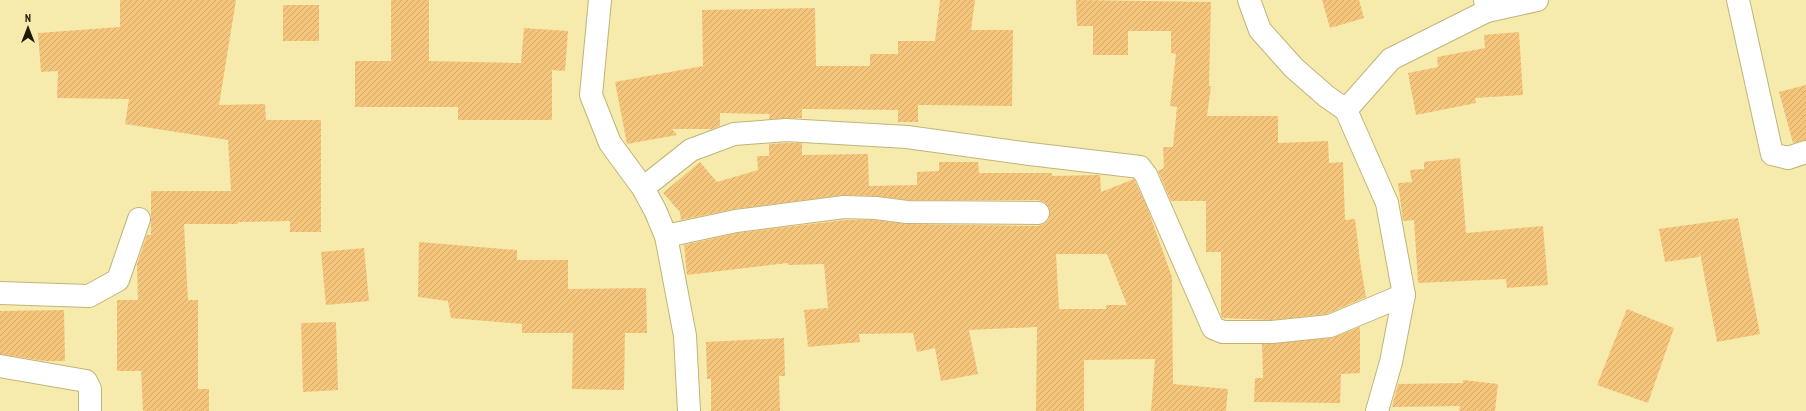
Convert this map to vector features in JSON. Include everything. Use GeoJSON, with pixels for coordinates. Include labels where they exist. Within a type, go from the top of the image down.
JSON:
{"type":"FeatureCollection","features":[{"type":"Feature","properties":{"kind":"street"},"geometry":{"type":"LineString","coordinates":[[600,0],[591,95],[610,143],[643,188],[655,210],[666,236],[686,336],[689,411]]}},
{"type":"Feature","properties":{"kind":"street"},"geometry":{"type":"LineString","coordinates":[[1249,0],[1260,30],[1294,68],[1326,96],[1346,110],[1387,203],[1404,295],[1391,362],[1377,411]]}},
{"type":"Feature","properties":{"kind":"street"},"geometry":{"type":"LineString","coordinates":[[1346,110],[1391,59],[1486,5],[1537,0]]}},
{"type":"Feature","properties":{"kind":"street"},"geometry":{"type":"LineString","coordinates":[[1738,0],[1772,154],[1788,158],[1806,152]]}},
{"type":"Feature","properties":{"kind":"street"},"geometry":{"type":"LineString","coordinates":[[643,188],[691,150],[734,134],[786,130],[906,136],[1030,154],[1140,167],[1146,175],[1213,328],[1223,332],[1272,332],[1330,326],[1404,295]]}},
{"type":"Feature","properties":{"kind":"street"},"geometry":{"type":"LineString","coordinates":[[666,236],[736,221],[844,207],[876,208],[906,212],[1038,213]]}},
{"type":"Feature","properties":{"kind":"street"},"geometry":{"type":"LineString","coordinates":[[0,293],[89,296],[118,280],[139,219]]}},
{"type":"Feature","properties":{"kind":"street"},"geometry":{"type":"LineString","coordinates":[[0,366],[86,381],[90,389],[90,411]]}},
{"type":"Feature","properties":{"kind":"building"},"geometry":{"type":"Polygon","coordinates":[[[120,0],[236,0],[219,105],[265,104],[266,120],[321,120],[321,232],[290,232],[290,221],[238,222],[238,224],[184,224],[188,300],[198,300],[198,389],[209,389],[209,411],[143,411],[141,371],[117,371],[117,300],[138,300],[137,264],[147,235],[151,235],[151,191],[231,191],[228,140],[125,124],[129,99],[57,98],[58,71],[41,72],[38,33],[120,27],[120,0]]]}},
{"type":"Feature","properties":{"kind":"building"},"geometry":{"type":"Polygon","coordinates":[[[391,0],[429,0],[429,61],[521,63],[524,28],[568,31],[565,71],[552,70],[552,120],[458,120],[458,107],[355,107],[355,61],[391,61],[391,0]]]}},
{"type":"Feature","properties":{"kind":"building"},"geometry":{"type":"Polygon","coordinates":[[[940,0],[975,0],[971,30],[1013,30],[1012,106],[918,105],[918,122],[898,122],[898,110],[802,109],[802,118],[769,119],[770,114],[720,113],[720,126],[712,129],[672,129],[677,135],[627,144],[615,82],[703,66],[702,10],[815,8],[816,66],[870,66],[870,54],[898,54],[898,41],[935,41],[940,0]]]}},
{"type":"Feature","properties":{"kind":"building"},"geometry":{"type":"Polygon","coordinates":[[[1076,0],[1211,2],[1209,86],[1211,86],[1207,116],[1278,116],[1278,143],[1328,141],[1329,163],[1343,162],[1345,220],[1355,219],[1366,297],[1327,314],[1271,320],[1222,318],[1221,252],[1206,252],[1206,201],[1171,201],[1158,171],[1164,168],[1163,147],[1173,147],[1177,107],[1170,106],[1176,54],[1171,53],[1171,31],[1128,31],[1128,55],[1093,55],[1093,26],[1077,26],[1076,0]]]}},
{"type":"Feature","properties":{"kind":"building"},"geometry":{"type":"Polygon","coordinates":[[[1322,0],[1359,0],[1364,18],[1330,28],[1322,0]]]}},
{"type":"Feature","properties":{"kind":"building"},"geometry":{"type":"Polygon","coordinates":[[[283,5],[319,5],[319,41],[283,41],[283,5]]]}},
{"type":"Feature","properties":{"kind":"building"},"geometry":{"type":"Polygon","coordinates":[[[1519,32],[1523,95],[1475,98],[1476,103],[1416,115],[1408,73],[1438,67],[1437,57],[1485,48],[1484,35],[1519,32]]]}},
{"type":"Feature","properties":{"kind":"building"},"geometry":{"type":"Polygon","coordinates":[[[1806,85],[1806,140],[1793,143],[1779,92],[1806,85]]]}},
{"type":"Feature","properties":{"kind":"building"},"geometry":{"type":"Polygon","coordinates":[[[802,143],[802,155],[868,154],[869,186],[917,185],[917,172],[939,171],[939,162],[978,162],[979,173],[1052,173],[1052,176],[1100,175],[1101,192],[1134,179],[1147,207],[1172,277],[1173,384],[1228,389],[1226,411],[1151,411],[1155,359],[1084,360],[1084,411],[1036,411],[1037,327],[969,330],[978,374],[941,381],[935,348],[917,352],[913,333],[859,334],[860,342],[808,347],[804,310],[828,308],[824,264],[788,265],[788,263],[687,275],[684,245],[738,233],[845,220],[875,220],[907,224],[1038,226],[1044,224],[1049,219],[1049,207],[1044,202],[1038,200],[908,200],[876,196],[844,195],[734,209],[681,220],[680,212],[663,193],[700,162],[717,182],[758,170],[757,156],[769,156],[769,144],[802,143]],[[1056,254],[1059,309],[1106,309],[1106,305],[1127,305],[1107,254],[1056,254]]]}},
{"type":"Feature","properties":{"kind":"building"},"geometry":{"type":"Polygon","coordinates":[[[1460,158],[1466,233],[1543,226],[1548,285],[1507,288],[1506,279],[1418,283],[1414,220],[1403,221],[1398,183],[1412,182],[1410,170],[1424,169],[1424,162],[1460,158]]]}},
{"type":"Feature","properties":{"kind":"building"},"geometry":{"type":"Polygon","coordinates":[[[1738,218],[1760,334],[1717,342],[1700,253],[1699,257],[1665,262],[1659,229],[1738,218]]]}},
{"type":"Feature","properties":{"kind":"building"},"geometry":{"type":"Polygon","coordinates":[[[419,242],[517,250],[517,260],[568,260],[568,289],[646,288],[647,333],[625,333],[624,390],[572,389],[573,333],[522,333],[522,324],[451,318],[448,301],[418,297],[419,242]]]}},
{"type":"Feature","properties":{"kind":"building"},"geometry":{"type":"Polygon","coordinates":[[[364,248],[369,301],[326,305],[321,252],[364,248]]]}},
{"type":"Feature","properties":{"kind":"building"},"geometry":{"type":"Polygon","coordinates":[[[1627,309],[1674,328],[1648,403],[1597,385],[1627,309]]]}},
{"type":"Feature","properties":{"kind":"building"},"geometry":{"type":"Polygon","coordinates":[[[64,310],[65,361],[45,361],[0,354],[0,311],[64,310]]]}},
{"type":"Feature","properties":{"kind":"building"},"geometry":{"type":"Polygon","coordinates":[[[336,322],[338,390],[303,392],[301,323],[336,322]]]}},
{"type":"Feature","properties":{"kind":"building"},"geometry":{"type":"Polygon","coordinates":[[[1360,327],[1360,373],[1341,374],[1340,403],[1254,402],[1255,378],[1263,378],[1262,344],[1332,338],[1360,327]]]}},
{"type":"Feature","properties":{"kind":"building"},"geometry":{"type":"Polygon","coordinates":[[[784,338],[785,376],[779,376],[780,411],[711,411],[711,379],[707,379],[706,342],[784,338]]]}},
{"type":"Feature","properties":{"kind":"building"},"geometry":{"type":"Polygon","coordinates":[[[1463,380],[1498,384],[1495,411],[1459,411],[1460,406],[1392,407],[1398,384],[1463,383],[1463,380]]]}}]}
